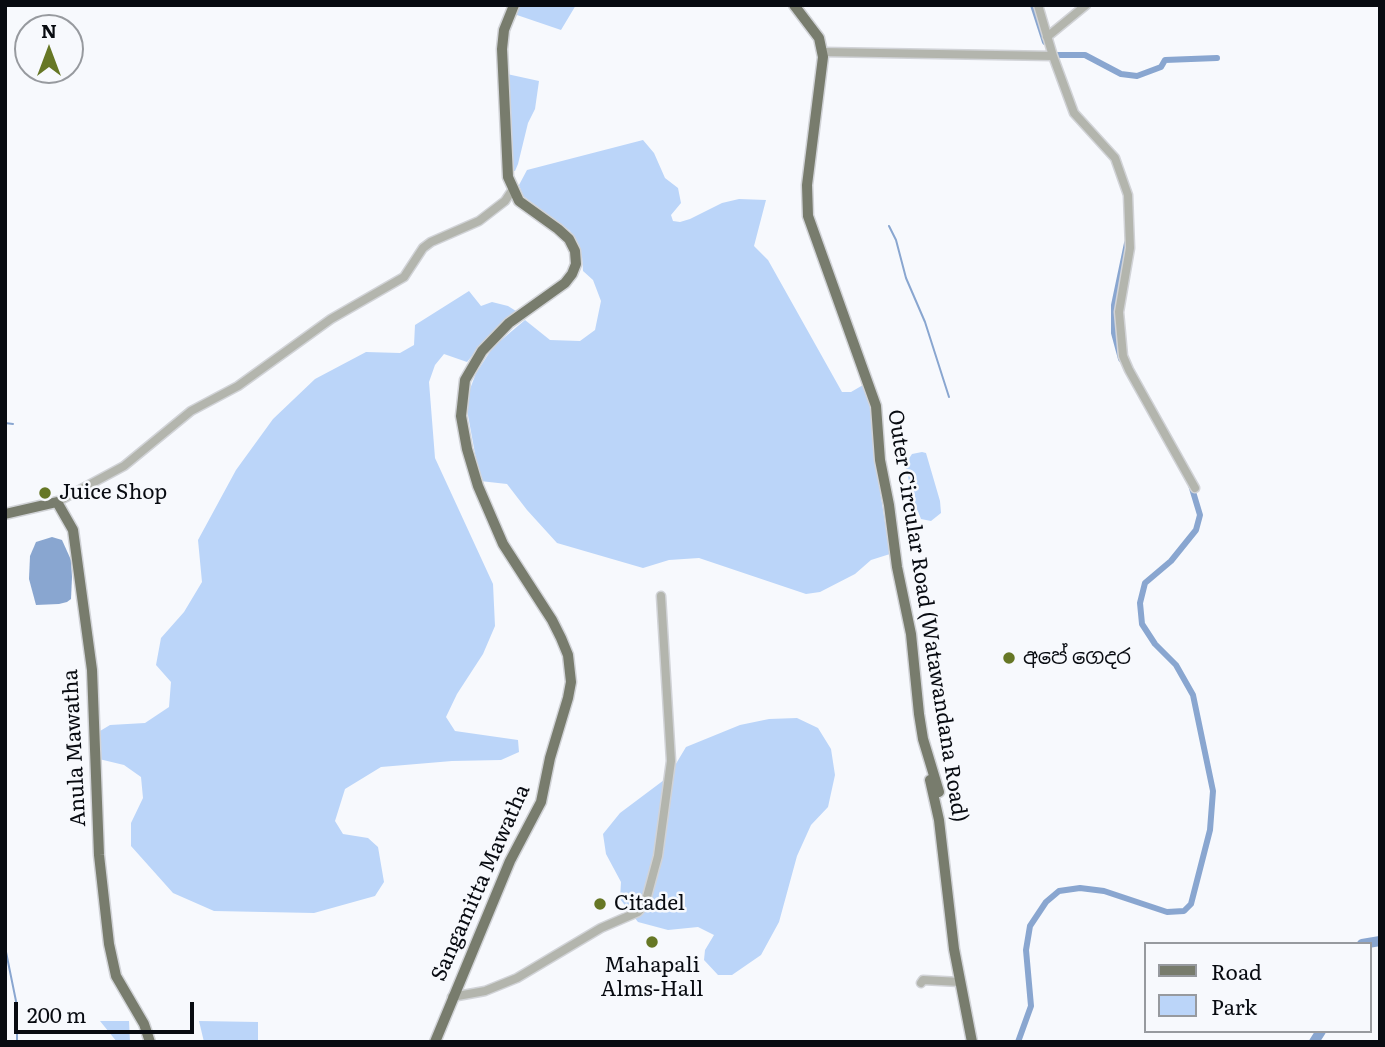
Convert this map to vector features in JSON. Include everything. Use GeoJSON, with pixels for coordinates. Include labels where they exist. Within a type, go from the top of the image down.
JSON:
{"type":"FeatureCollection","features":[{"type":"Feature","properties":{"kind":"main road"},"geometry":{"type":"LineString","coordinates":[[513,190],[507,163],[502,50],[503,34],[514,5]]}},
{"type":"Feature","properties":{"kind":"main road","name":"Outer Circular Road (Watawandana Road)"},"geometry":{"type":"LineString","coordinates":[[794,5],[813,27],[823,52],[824,63],[807,185],[808,216],[876,405],[880,460],[897,568],[911,634],[921,727],[939,792],[930,780],[939,820],[960,982],[972,1042]]}},
{"type":"Feature","properties":{"kind":"main road","name":"Sangamitta Mawatha"},"geometry":{"type":"LineString","coordinates":[[435,1042],[510,861],[541,802],[571,682],[568,655],[561,638],[503,544],[478,486],[461,423],[464,387],[475,360],[509,323],[565,282],[576,264],[575,251],[569,239],[522,203],[513,190]]}},
{"type":"Feature","properties":{"kind":"main road"},"geometry":{"type":"LineString","coordinates":[[5,514],[57,502]]}},
{"type":"Feature","properties":{"kind":"main road","name":"Anula Mawatha"},"geometry":{"type":"LineString","coordinates":[[57,502],[75,536],[92,670],[99,855],[110,954],[116,976],[144,1024],[150,1042]]}},
{"type":"Feature","properties":{"kind":"street"},"geometry":{"type":"LineString","coordinates":[[1038,5],[1074,113],[1115,158],[1128,195],[1130,248],[1119,312],[1120,341],[1129,370],[1195,488]]}},
{"type":"Feature","properties":{"kind":"street"},"geometry":{"type":"LineString","coordinates":[[1047,37],[1086,5]]}},
{"type":"Feature","properties":{"kind":"street"},"geometry":{"type":"LineString","coordinates":[[823,52],[1053,56]]}},
{"type":"Feature","properties":{"kind":"street"},"geometry":{"type":"LineString","coordinates":[[57,502],[124,466],[191,411],[238,386],[331,319],[404,277],[423,248],[479,221],[501,205],[513,190]]}},
{"type":"Feature","properties":{"kind":"street"},"geometry":{"type":"LineString","coordinates":[[452,997],[485,991],[517,978],[601,928],[639,912],[645,904],[658,856],[671,761],[662,596]]}},
{"type":"Feature","properties":{"kind":"street"},"geometry":{"type":"LineString","coordinates":[[921,983],[923,980],[960,982]]}},
{"type":"Feature","properties":{"kind":"green space"},"geometry":{"type":"Polygon","coordinates":[[[518,5],[576,5],[561,30],[514,14],[518,5]]]}},
{"type":"Feature","properties":{"kind":"green space"},"geometry":{"type":"Polygon","coordinates":[[[507,74],[539,81],[535,109],[528,123],[515,171],[511,171],[507,74]]]}},
{"type":"Feature","properties":{"kind":"green space"},"geometry":{"type":"Polygon","coordinates":[[[643,140],[654,153],[665,178],[678,188],[681,203],[671,215],[673,221],[690,219],[722,203],[739,199],[766,200],[754,246],[768,260],[842,392],[851,392],[863,385],[870,398],[875,459],[890,554],[871,560],[855,574],[820,592],[806,594],[699,558],[669,560],[643,568],[557,543],[507,484],[480,481],[467,397],[476,373],[493,347],[525,320],[550,340],[580,341],[595,330],[601,301],[593,280],[583,271],[582,257],[570,231],[523,196],[519,185],[527,170],[643,140]]]}},
{"type":"Feature","properties":{"kind":"green space"},"geometry":{"type":"Polygon","coordinates":[[[469,291],[481,306],[492,302],[516,311],[488,336],[467,362],[444,354],[435,365],[429,382],[435,458],[493,584],[495,626],[483,654],[457,694],[446,717],[455,731],[518,740],[519,752],[501,760],[381,767],[345,789],[335,821],[343,834],[368,838],[378,847],[384,882],[375,896],[314,913],[214,911],[173,893],[131,846],[131,823],[143,798],[141,777],[124,765],[99,759],[100,731],[110,725],[145,723],[169,707],[171,682],[156,665],[161,638],[184,612],[202,582],[198,540],[236,470],[273,419],[315,379],[366,352],[400,353],[414,345],[415,325],[469,291]]]}},
{"type":"Feature","properties":{"kind":"green space"},"geometry":{"type":"Polygon","coordinates":[[[926,453],[940,501],[941,513],[931,521],[921,519],[904,466],[912,454],[926,453]]]}},
{"type":"Feature","properties":{"kind":"green space"},"geometry":{"type":"Polygon","coordinates":[[[797,718],[818,728],[831,749],[835,775],[828,807],[811,825],[797,856],[779,922],[761,955],[732,975],[718,975],[704,960],[705,950],[714,935],[698,927],[668,930],[638,922],[620,899],[621,882],[606,854],[603,834],[620,813],[668,777],[686,747],[740,725],[769,719],[797,718]]]}},
{"type":"Feature","properties":{"kind":"green space"},"geometry":{"type":"Polygon","coordinates":[[[100,1021],[129,1021],[130,1042],[117,1042],[100,1021]]]}},
{"type":"Feature","properties":{"kind":"green space"},"geometry":{"type":"Polygon","coordinates":[[[199,1021],[258,1022],[258,1042],[204,1042],[199,1021]]]}},
{"type":"Feature","properties":{"kind":"shaded area"},"geometry":{"type":"Polygon","coordinates":[[[52,537],[62,540],[71,560],[71,599],[59,604],[36,605],[29,579],[30,556],[36,542],[52,537]]]}},
{"type":"Feature","properties":{"kind":"waterway"},"geometry":{"type":"LineString","coordinates":[[1033,5],[1045,42]]}},
{"type":"Feature","properties":{"kind":"waterway"},"geometry":{"type":"LineString","coordinates":[[1052,58],[1057,55],[1085,55],[1121,74],[1137,76],[1161,67],[1165,60],[1217,58]]}},
{"type":"Feature","properties":{"kind":"waterway"},"geometry":{"type":"LineString","coordinates":[[889,226],[896,240],[906,278],[925,322],[949,397]]}},
{"type":"Feature","properties":{"kind":"waterway"},"geometry":{"type":"LineString","coordinates":[[1121,359],[1114,333],[1114,305],[1127,243]]}},
{"type":"Feature","properties":{"kind":"waterway"},"geometry":{"type":"LineString","coordinates":[[5,423],[13,424]]}},
{"type":"Feature","properties":{"kind":"waterway"},"geometry":{"type":"LineString","coordinates":[[1018,1042],[1031,1006],[1026,950],[1030,926],[1046,902],[1059,891],[1080,888],[1104,891],[1167,912],[1184,911],[1191,904],[1210,830],[1213,791],[1193,695],[1176,665],[1155,644],[1142,624],[1140,603],[1145,583],[1171,561],[1196,530],[1200,515],[1191,485]]}},
{"type":"Feature","properties":{"kind":"waterway"},"geometry":{"type":"LineString","coordinates":[[1371,942],[1380,941]]}},
{"type":"Feature","properties":{"kind":"waterway"},"geometry":{"type":"LineString","coordinates":[[5,947],[17,1006],[17,1042]]}},
{"type":"Feature","properties":{"kind":"waterway"},"geometry":{"type":"LineString","coordinates":[[1314,1042],[1320,1033]]}},
{"type":"Feature","properties":{"kind":"place","name":"Juice Shop"},"geometry":{"type":"Point","coordinates":[45,493]}},
{"type":"Feature","properties":{"kind":"place","name":"අපේ ගෙදර"},"geometry":{"type":"Point","coordinates":[1009,658]}},
{"type":"Feature","properties":{"kind":"place","name":"Citadel"},"geometry":{"type":"Point","coordinates":[600,904]}},
{"type":"Feature","properties":{"kind":"place","name":"Mahapali Alms-Hall"},"geometry":{"type":"Point","coordinates":[652,942]}}]}
